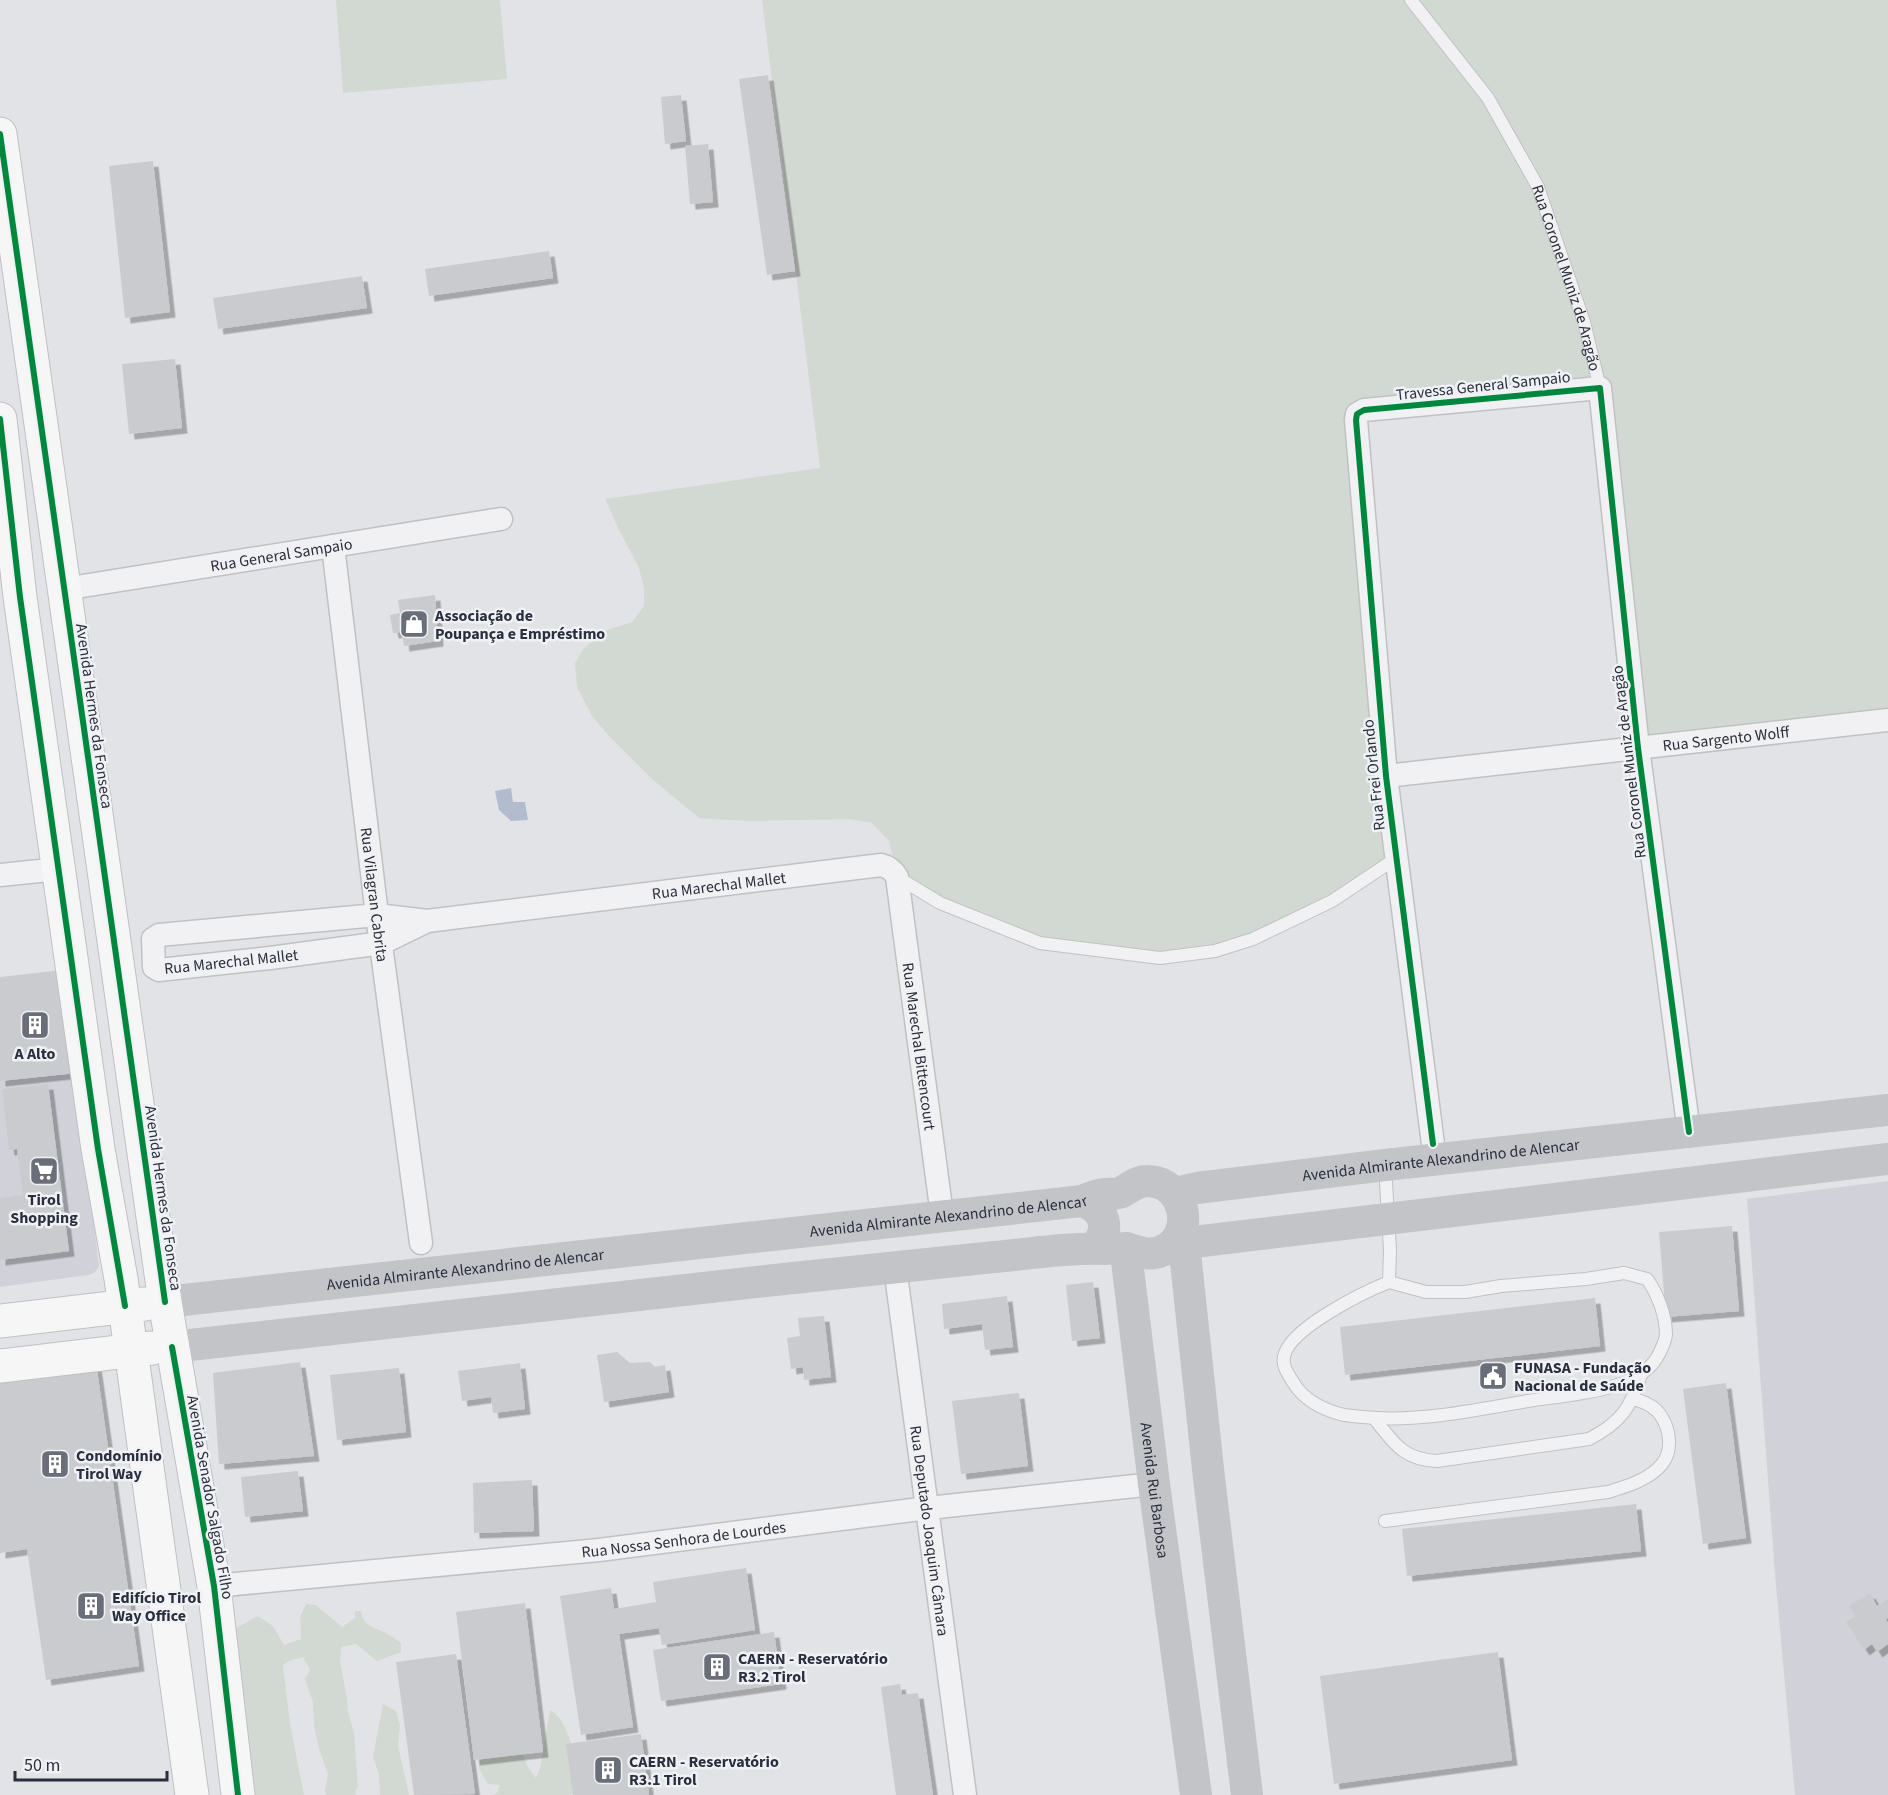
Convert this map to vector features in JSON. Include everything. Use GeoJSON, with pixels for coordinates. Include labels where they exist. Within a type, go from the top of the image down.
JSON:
{"type":"FeatureCollection","features":[{"type":"Feature","properties":{"kind":"main road","name":"Avenida Hermes da Fonseca"},"geometry":{"type":"LineString","coordinates":[[0,134],[172,1347]]}},
{"type":"Feature","properties":{"kind":"main road"},"geometry":{"type":"LineString","coordinates":[[0,419],[20,597],[98,1149],[125,1306],[192,1795]]}},
{"type":"Feature","properties":{"kind":"main road","name":"Avenida Almirante Alexandrino de Alencar"},"geometry":{"type":"LineString","coordinates":[[0,1321],[1082,1201],[1106,1194],[1119,1194],[1132,1184],[1147,1181],[1162,1184],[1175,1193],[1197,1188],[1385,1165],[1888,1110]]}},
{"type":"Feature","properties":{"kind":"main road"},"geometry":{"type":"LineString","coordinates":[[1635,1138],[1637,1188]]}},
{"type":"Feature","properties":{"kind":"main road"},"geometry":{"type":"LineString","coordinates":[[1178,1238],[1194,1242],[1888,1159]]}},
{"type":"Feature","properties":{"kind":"main road"},"geometry":{"type":"LineString","coordinates":[[0,1366],[895,1267],[1083,1249],[1127,1248],[1138,1253],[1149,1254],[1160,1252],[1170,1246],[1178,1238],[1183,1227],[1184,1215],[1175,1193]]}},
{"type":"Feature","properties":{"kind":"main road","name":"Avenida Rui Barbosa"},"geometry":{"type":"LineString","coordinates":[[1119,1194],[1111,1212],[1111,1223],[1119,1242],[1127,1248],[1126,1261],[1154,1484],[1196,1795]]}},
{"type":"Feature","properties":{"kind":"main road"},"geometry":{"type":"LineString","coordinates":[[1082,1201],[1098,1209],[1104,1225],[1100,1242],[1083,1249]]}},
{"type":"Feature","properties":{"kind":"main road"},"geometry":{"type":"LineString","coordinates":[[1178,1238],[1185,1253],[1247,1795]]}},
{"type":"Feature","properties":{"kind":"main road"},"geometry":{"type":"LineString","coordinates":[[1083,1249],[1116,1265],[1130,1287]]}},
{"type":"Feature","properties":{"kind":"main road","name":"Avenida Senador Salgado Filho"},"geometry":{"type":"LineString","coordinates":[[172,1347],[214,1586],[238,1795]]}},
{"type":"Feature","properties":{"kind":"street","name":"Travessa General Sampaio"},"geometry":{"type":"LineString","coordinates":[[1367,410],[1600,388]]}},
{"type":"Feature","properties":{"kind":"street","name":"Rua Coronel Muniz de Aragão"},"geometry":{"type":"LineString","coordinates":[[1600,388],[1638,747],[1689,1132]]}},
{"type":"Feature","properties":{"kind":"street","name":"Rua Frei Orlando"},"geometry":{"type":"LineString","coordinates":[[1367,410],[1360,411],[1356,420],[1386,776],[1433,1144]]}},
{"type":"Feature","properties":{"kind":"street","name":"Rua General Sampaio"},"geometry":{"type":"LineString","coordinates":[[64,589],[501,519]]}},
{"type":"Feature","properties":{"kind":"street","name":"Rua Vilagran Cabrita"},"geometry":{"type":"LineString","coordinates":[[333,546],[377,915],[421,1243]]}},
{"type":"Feature","properties":{"kind":"street","name":"Rua Sargento Wolff"},"geometry":{"type":"LineString","coordinates":[[1386,776],[1888,720]]}},
{"type":"Feature","properties":{"kind":"street","name":"Rua Marechal Mallet"},"geometry":{"type":"LineString","coordinates":[[427,921],[382,942],[270,958],[159,970],[154,967],[153,939],[159,935],[377,915],[427,921],[881,865],[893,870],[897,878]]}},
{"type":"Feature","properties":{"kind":"street"},"geometry":{"type":"LineString","coordinates":[[0,875],[59,869]]}},
{"type":"Feature","properties":{"kind":"street","name":"Rua Marechal Bittencourt"},"geometry":{"type":"LineString","coordinates":[[897,878],[942,1215]]}},
{"type":"Feature","properties":{"kind":"street","name":"Rua Deputado Joaquim Câmara"},"geometry":{"type":"LineString","coordinates":[[895,1267],[965,1795]]}},
{"type":"Feature","properties":{"kind":"street","name":"Rua Nossa Senhora de Lourdes"},"geometry":{"type":"LineString","coordinates":[[214,1586],[599,1550],[928,1508],[1154,1484]]}},
{"type":"Feature","properties":{"kind":"lane","name":"Rua Coronel Muniz de Aragão"},"geometry":{"type":"LineString","coordinates":[[1411,0],[1488,98],[1538,187],[1584,322],[1600,388]]}},
{"type":"Feature","properties":{"kind":"lane"},"geometry":{"type":"LineString","coordinates":[[897,878],[940,903],[1040,943],[1160,958],[1215,951],[1253,939],[1332,901],[1395,859]]}},
{"type":"Feature","properties":{"kind":"lane"},"geometry":{"type":"LineString","coordinates":[[1385,1165],[1390,1250],[1389,1282]]}},
{"type":"Feature","properties":{"kind":"lane"},"geometry":{"type":"LineString","coordinates":[[1624,1273],[1647,1279],[1655,1291],[1667,1336],[1656,1360],[1642,1372],[1625,1382],[1588,1392],[1410,1418],[1374,1418],[1342,1415],[1315,1405],[1295,1387],[1285,1370],[1284,1356],[1294,1339],[1305,1329],[1345,1302],[1389,1282],[1426,1292],[1465,1292],[1624,1273]]}},
{"type":"Feature","properties":{"kind":"lane"},"geometry":{"type":"LineString","coordinates":[[1374,1418],[1398,1447],[1422,1461],[1437,1461],[1589,1438],[1606,1430],[1620,1417],[1634,1399],[1642,1372]]}},
{"type":"Feature","properties":{"kind":"lane"},"geometry":{"type":"LineString","coordinates":[[1385,1521],[1608,1492],[1629,1486],[1649,1476],[1663,1463],[1670,1447],[1668,1431],[1661,1415],[1649,1404],[1634,1399]]}},
{"type":"Feature","properties":{"kind":"shaded area"},"geometry":{"type":"Polygon","coordinates":[[[336,0],[500,0],[507,79],[343,93],[336,0]]]}},
{"type":"Feature","properties":{"kind":"shaded area"},"geometry":{"type":"Polygon","coordinates":[[[762,0],[1888,0],[1888,720],[1638,748],[1600,388],[1364,410],[1395,859],[1253,939],[1160,958],[1040,943],[897,877],[889,841],[872,823],[848,819],[748,821],[699,818],[653,780],[592,716],[577,687],[575,663],[584,648],[607,630],[632,622],[644,606],[644,589],[639,568],[605,499],[820,468],[762,0]]]}},
{"type":"Feature","properties":{"kind":"shaded area","name":"Tirol Shopping"},"geometry":{"type":"Polygon","coordinates":[[[76,1073],[99,1267],[94,1273],[88,1275],[0,1287],[0,1081],[76,1073]]]}},
{"type":"Feature","properties":{"kind":"shaded area"},"geometry":{"type":"Polygon","coordinates":[[[1888,1181],[1888,1795],[1795,1795],[1775,1574],[1747,1199],[1888,1181]]]}},
{"type":"Feature","properties":{"kind":"shaded area"},"geometry":{"type":"Polygon","coordinates":[[[306,1604],[316,1605],[342,1627],[355,1618],[355,1611],[361,1611],[369,1625],[401,1643],[401,1652],[377,1661],[356,1644],[341,1647],[340,1661],[348,1712],[354,1733],[358,1786],[356,1795],[326,1795],[328,1774],[319,1749],[314,1725],[313,1702],[305,1679],[310,1670],[303,1657],[283,1665],[290,1724],[304,1795],[253,1795],[237,1709],[245,1703],[241,1684],[229,1653],[236,1628],[258,1616],[273,1626],[284,1645],[301,1639],[300,1617],[306,1604]]]}},
{"type":"Feature","properties":{"kind":"shaded area"},"geometry":{"type":"Polygon","coordinates":[[[383,1704],[396,1711],[400,1725],[398,1746],[409,1795],[380,1795],[379,1775],[373,1756],[383,1704]]]}},
{"type":"Feature","properties":{"kind":"shaded area"},"geometry":{"type":"Polygon","coordinates":[[[550,1710],[563,1724],[572,1746],[579,1790],[570,1795],[493,1795],[498,1792],[500,1785],[488,1784],[479,1769],[481,1753],[522,1748],[527,1766],[536,1778],[540,1768],[550,1710]]]}},
{"type":"Feature","properties":{"kind":"water"},"geometry":{"type":"Polygon","coordinates":[[[511,788],[513,802],[525,802],[528,820],[511,821],[499,810],[495,791],[511,788]]]}},
{"type":"Feature","properties":{"kind":"building"},"geometry":{"type":"Polygon","coordinates":[[[768,75],[795,271],[767,275],[739,79],[768,75]]]}},
{"type":"Feature","properties":{"kind":"building"},"geometry":{"type":"Polygon","coordinates":[[[681,95],[686,141],[665,144],[661,97],[681,95]]]}},
{"type":"Feature","properties":{"kind":"building"},"geometry":{"type":"Polygon","coordinates":[[[708,144],[713,202],[690,204],[685,146],[708,144]]]}},
{"type":"Feature","properties":{"kind":"building"},"geometry":{"type":"Polygon","coordinates":[[[153,161],[170,312],[125,318],[109,166],[153,161]]]}},
{"type":"Feature","properties":{"kind":"building"},"geometry":{"type":"Polygon","coordinates":[[[549,251],[553,278],[429,296],[425,269],[549,251]]]}},
{"type":"Feature","properties":{"kind":"building"},"geometry":{"type":"Polygon","coordinates":[[[362,276],[367,308],[218,329],[213,298],[362,276]]]}},
{"type":"Feature","properties":{"kind":"building"},"geometry":{"type":"Polygon","coordinates":[[[175,359],[182,428],[129,434],[122,364],[175,359]]]}},
{"type":"Feature","properties":{"kind":"building","name":"Associação de Poupança e Empréstimo"},"geometry":{"type":"Polygon","coordinates":[[[435,595],[438,641],[404,646],[402,632],[393,633],[390,615],[400,613],[398,600],[435,595]]]}},
{"type":"Feature","properties":{"kind":"building","name":"A Alto"},"geometry":{"type":"Polygon","coordinates":[[[63,970],[76,1073],[0,1081],[0,977],[63,970]]]}},
{"type":"Feature","properties":{"kind":"building"},"geometry":{"type":"Polygon","coordinates":[[[48,1084],[69,1251],[0,1260],[0,1198],[23,1195],[17,1149],[9,1150],[2,1089],[48,1084]]]}},
{"type":"Feature","properties":{"kind":"building"},"geometry":{"type":"Polygon","coordinates":[[[1732,1226],[1739,1311],[1666,1317],[1659,1232],[1732,1226]]]}},
{"type":"Feature","properties":{"kind":"building"},"geometry":{"type":"Polygon","coordinates":[[[1093,1282],[1100,1338],[1072,1341],[1066,1285],[1093,1282]]]}},
{"type":"Feature","properties":{"kind":"building"},"geometry":{"type":"Polygon","coordinates":[[[1007,1296],[1013,1347],[985,1350],[982,1324],[944,1329],[942,1304],[1007,1296]]]}},
{"type":"Feature","properties":{"kind":"building"},"geometry":{"type":"Polygon","coordinates":[[[1595,1298],[1600,1346],[1345,1375],[1340,1327],[1595,1298]]]}},
{"type":"Feature","properties":{"kind":"building"},"geometry":{"type":"Polygon","coordinates":[[[824,1316],[831,1377],[804,1380],[803,1367],[791,1369],[787,1338],[800,1336],[798,1318],[824,1316]]]}},
{"type":"Feature","properties":{"kind":"building"},"geometry":{"type":"Polygon","coordinates":[[[617,1352],[630,1363],[650,1362],[655,1367],[665,1365],[669,1392],[604,1402],[597,1355],[617,1352]]]}},
{"type":"Feature","properties":{"kind":"building"},"geometry":{"type":"Polygon","coordinates":[[[300,1362],[314,1456],[219,1464],[213,1373],[300,1362]]]}},
{"type":"Feature","properties":{"kind":"building","name":"Condomínio Tirol Way"},"geometry":{"type":"Polygon","coordinates":[[[96,1363],[139,1666],[46,1680],[27,1549],[0,1553],[0,1378],[96,1363]]]}},
{"type":"Feature","properties":{"kind":"building"},"geometry":{"type":"Polygon","coordinates":[[[520,1363],[525,1409],[493,1413],[491,1397],[462,1401],[458,1371],[520,1363]]]}},
{"type":"Feature","properties":{"kind":"building"},"geometry":{"type":"Polygon","coordinates":[[[399,1368],[406,1432],[337,1440],[330,1375],[399,1368]]]}},
{"type":"Feature","properties":{"kind":"building"},"geometry":{"type":"Polygon","coordinates":[[[1726,1383],[1746,1538],[1703,1544],[1683,1389],[1726,1383]]]}},
{"type":"Feature","properties":{"kind":"building"},"geometry":{"type":"Polygon","coordinates":[[[1019,1393],[1028,1466],[961,1474],[952,1401],[1019,1393]]]}},
{"type":"Feature","properties":{"kind":"building"},"geometry":{"type":"Polygon","coordinates":[[[298,1471],[303,1511],[245,1517],[241,1477],[298,1471]]]}},
{"type":"Feature","properties":{"kind":"building"},"geometry":{"type":"Polygon","coordinates":[[[532,1480],[534,1531],[474,1533],[473,1483],[532,1480]]]}},
{"type":"Feature","properties":{"kind":"building"},"geometry":{"type":"Polygon","coordinates":[[[1636,1504],[1641,1551],[1407,1576],[1402,1529],[1636,1504]]]}},
{"type":"Feature","properties":{"kind":"building"},"geometry":{"type":"Polygon","coordinates":[[[746,1568],[755,1630],[662,1645],[659,1628],[619,1634],[633,1727],[581,1735],[560,1596],[611,1588],[614,1609],[656,1602],[653,1582],[746,1568]]]}},
{"type":"Feature","properties":{"kind":"building"},"geometry":{"type":"Polygon","coordinates":[[[1870,1593],[1877,1606],[1888,1599],[1888,1618],[1886,1619],[1888,1644],[1877,1652],[1872,1644],[1864,1650],[1846,1622],[1855,1616],[1849,1606],[1870,1593]]]}},
{"type":"Feature","properties":{"kind":"building"},"geometry":{"type":"Polygon","coordinates":[[[525,1603],[543,1752],[474,1760],[456,1612],[525,1603]]]}},
{"type":"Feature","properties":{"kind":"building","name":"CAERN - Reservatório R3.2 Tirol"},"geometry":{"type":"Polygon","coordinates":[[[774,1632],[781,1684],[661,1701],[653,1650],[774,1632]]]}},
{"type":"Feature","properties":{"kind":"building"},"geometry":{"type":"Polygon","coordinates":[[[1498,1652],[1512,1760],[1334,1784],[1320,1676],[1498,1652]]]}},
{"type":"Feature","properties":{"kind":"building"},"geometry":{"type":"Polygon","coordinates":[[[456,1654],[475,1794],[414,1795],[396,1662],[456,1654]]]}},
{"type":"Feature","properties":{"kind":"building"},"geometry":{"type":"Polygon","coordinates":[[[900,1684],[902,1695],[918,1693],[933,1795],[896,1795],[881,1687],[900,1684]]]}},
{"type":"Feature","properties":{"kind":"building","name":"CAERN - Reservatório R3.1 Tirol"},"geometry":{"type":"Polygon","coordinates":[[[641,1734],[649,1795],[573,1795],[566,1744],[641,1734]]]}},
{"type":"Feature","properties":{"kind":"cycle path"},"geometry":{"type":"LineString","coordinates":[[0,134],[165,1302]]}},
{"type":"Feature","properties":{"kind":"cycle path"},"geometry":{"type":"LineString","coordinates":[[1433,1144],[1386,776],[1357,414],[1364,410],[1600,388],[1638,748],[1689,1132]]}},
{"type":"Feature","properties":{"kind":"cycle path"},"geometry":{"type":"LineString","coordinates":[[0,419],[20,597],[98,1149],[125,1306]]}},
{"type":"Feature","properties":{"kind":"cycle path"},"geometry":{"type":"LineString","coordinates":[[172,1347],[214,1586],[238,1795]]}},
{"type":"Feature","properties":{"kind":"place","name":"Associação de Poupança e Empréstimo"},"geometry":{"type":"Point","coordinates":[414,624]}},
{"type":"Feature","properties":{"kind":"place","name":"A Alto"},"geometry":{"type":"Point","coordinates":[35,1025]}},
{"type":"Feature","properties":{"kind":"place","name":"Tirol Shopping"},"geometry":{"type":"Point","coordinates":[44,1171]}},
{"type":"Feature","properties":{"kind":"place","name":"FUNASA - Fundação Nacional de Saúde"},"geometry":{"type":"Point","coordinates":[1493,1376]}},
{"type":"Feature","properties":{"kind":"place","name":"Condomínio Tirol Way"},"geometry":{"type":"Point","coordinates":[55,1464]}},
{"type":"Feature","properties":{"kind":"place","name":"Edifício Tirol Way Office"},"geometry":{"type":"Point","coordinates":[91,1606]}},
{"type":"Feature","properties":{"kind":"place","name":"CAERN - Reservatório R3.2 Tirol"},"geometry":{"type":"Point","coordinates":[717,1667]}},
{"type":"Feature","properties":{"kind":"place","name":"CAERN - Reservatório R3.1 Tirol"},"geometry":{"type":"Point","coordinates":[608,1770]}}]}
